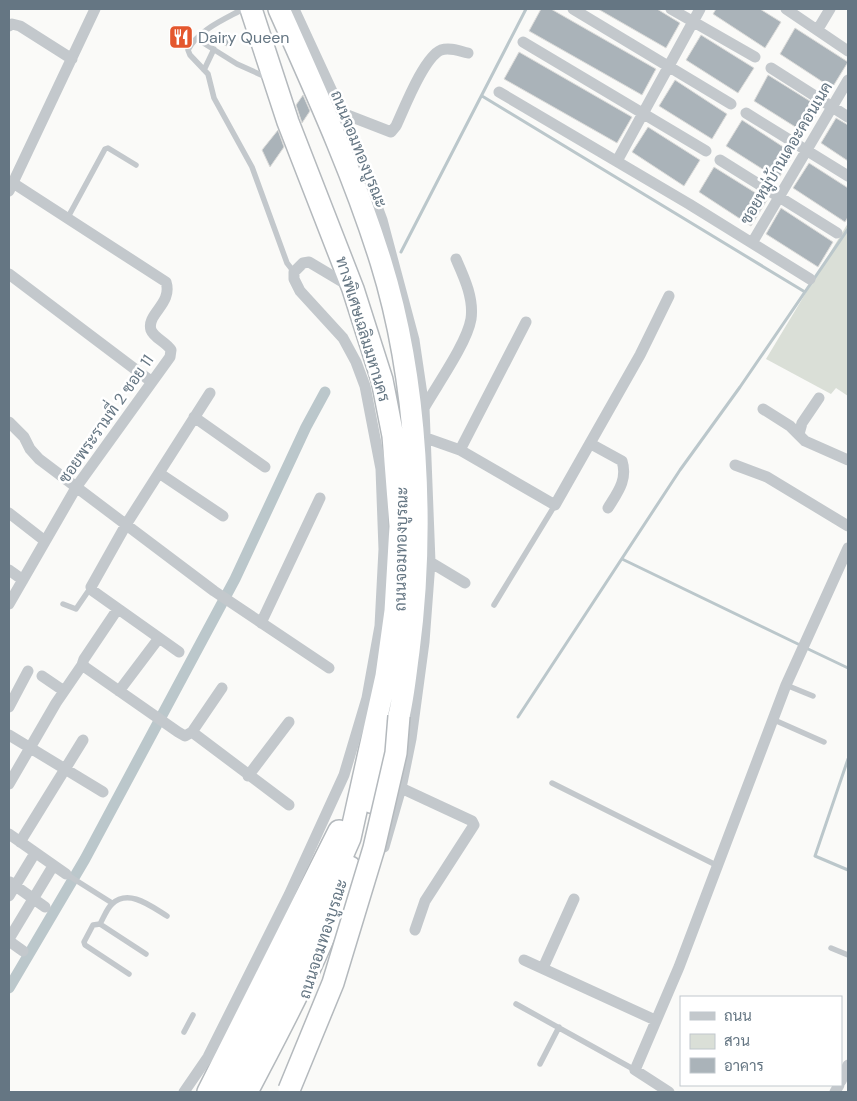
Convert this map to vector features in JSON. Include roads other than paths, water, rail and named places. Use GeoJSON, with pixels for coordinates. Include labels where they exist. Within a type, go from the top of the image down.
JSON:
{"type":"FeatureCollection","features":[{"type":"Feature","properties":{"kind":"highway","name":"ทางพิเศษเฉลิมมหานคร"},"geometry":{"type":"LineString","coordinates":[[251,9],[274,80],[353,289],[386,399],[393,436],[400,526],[395,611],[386,676],[363,781]]}},
{"type":"Feature","properties":{"kind":"highway","name":"ทางพิเศษเฉลิมมหานคร"},"geometry":{"type":"LineString","coordinates":[[290,10],[381,262],[401,346],[412,433],[418,547],[414,609],[399,716]]}},
{"type":"Feature","properties":{"kind":"highway"},"geometry":{"type":"LineString","coordinates":[[247,1092],[304,981],[339,903],[399,716]]}},
{"type":"Feature","properties":{"kind":"highway"},"geometry":{"type":"LineString","coordinates":[[287,1092],[333,983],[374,848],[396,753],[399,716]]}},
{"type":"Feature","properties":{"kind":"highway"},"geometry":{"type":"LineString","coordinates":[[208,1092],[363,781]]}},
{"type":"Feature","properties":{"kind":"highway"},"geometry":{"type":"LineString","coordinates":[[228,1092],[294,966],[350,838],[363,781]]}},
{"type":"Feature","properties":{"kind":"street"},"geometry":{"type":"LineString","coordinates":[[11,187],[95,9]]}},
{"type":"Feature","properties":{"kind":"street"},"geometry":{"type":"LineString","coordinates":[[573,9],[731,104]]}},
{"type":"Feature","properties":{"kind":"street"},"geometry":{"type":"LineString","coordinates":[[671,9],[754,57]]}},
{"type":"Feature","properties":{"kind":"street"},"geometry":{"type":"LineString","coordinates":[[617,161],[700,9]]}},
{"type":"Feature","properties":{"kind":"street"},"geometry":{"type":"LineString","coordinates":[[786,9],[818,29],[848,52]]}},
{"type":"Feature","properties":{"kind":"street"},"geometry":{"type":"LineString","coordinates":[[818,29],[830,9]]}},
{"type":"Feature","properties":{"kind":"street","name":"ถนนจอมทองบูรณะ"},"geometry":{"type":"LineString","coordinates":[[290,10],[342,113],[382,220],[404,301],[420,368],[424,408],[430,562],[424,642],[411,739],[401,788],[334,1002],[317,1047],[295,1092]]}},
{"type":"Feature","properties":{"kind":"street","name":"ถนนจอมทองบูรณะ"},"geometry":{"type":"LineString","coordinates":[[282,1092],[296,1063],[318,1005],[376,824],[405,715],[420,589],[420,495],[417,434],[403,339],[387,270],[359,189],[290,10]]}},
{"type":"Feature","properties":{"kind":"street"},"geometry":{"type":"LineString","coordinates":[[9,26],[12,24],[20,26],[72,59]]}},
{"type":"Feature","properties":{"kind":"street"},"geometry":{"type":"LineString","coordinates":[[523,42],[706,151]]}},
{"type":"Feature","properties":{"kind":"street"},"geometry":{"type":"LineString","coordinates":[[342,113],[390,132],[396,126],[425,69],[436,54],[451,49],[468,53]]}},
{"type":"Feature","properties":{"kind":"street"},"geometry":{"type":"LineString","coordinates":[[771,68],[848,117]]}},
{"type":"Feature","properties":{"kind":"street","name":"ซอยหมู่บ้านเดอะคอนเนค"},"geometry":{"type":"LineString","coordinates":[[752,243],[848,80]]}},
{"type":"Feature","properties":{"kind":"street","name":"ซอยหมู่บ้านเดอะคอนเนค"},"geometry":{"type":"LineString","coordinates":[[499,92],[617,161],[810,279]]}},
{"type":"Feature","properties":{"kind":"street"},"geometry":{"type":"LineString","coordinates":[[746,113],[848,176]]}},
{"type":"Feature","properties":{"kind":"street"},"geometry":{"type":"LineString","coordinates":[[720,160],[837,233]]}},
{"type":"Feature","properties":{"kind":"street","name":"ซอยพระรามที่ 2 ซอย 11"},"geometry":{"type":"LineString","coordinates":[[9,604],[77,486],[170,357],[171,350],[166,342],[154,334],[151,329],[151,322],[166,298],[168,291],[166,282],[67,219],[11,187]]}},
{"type":"Feature","properties":{"kind":"street"},"geometry":{"type":"LineString","coordinates":[[424,408],[467,334],[471,318],[465,279],[456,259]]}},
{"type":"Feature","properties":{"kind":"street"},"geometry":{"type":"LineString","coordinates":[[184,1092],[208,1058],[289,896],[344,775],[367,698],[380,626],[384,548],[381,469],[365,386],[356,362],[343,338],[300,291],[294,279],[294,272],[303,263],[309,262],[353,289]]}},
{"type":"Feature","properties":{"kind":"street"},"geometry":{"type":"LineString","coordinates":[[9,274],[152,382]]}},
{"type":"Feature","properties":{"kind":"street"},"geometry":{"type":"LineString","coordinates":[[426,438],[460,450],[555,505],[640,355],[669,296]]}},
{"type":"Feature","properties":{"kind":"street"},"geometry":{"type":"LineString","coordinates":[[460,450],[526,322]]}},
{"type":"Feature","properties":{"kind":"street"},"geometry":{"type":"LineString","coordinates":[[179,652],[117,610],[93,591],[91,587],[127,523],[210,393]]}},
{"type":"Feature","properties":{"kind":"street"},"geometry":{"type":"LineString","coordinates":[[798,434],[802,423],[819,398]]}},
{"type":"Feature","properties":{"kind":"street"},"geometry":{"type":"LineString","coordinates":[[763,409],[776,415],[805,441],[848,460]]}},
{"type":"Feature","properties":{"kind":"street"},"geometry":{"type":"LineString","coordinates":[[194,417],[265,467]]}},
{"type":"Feature","properties":{"kind":"street"},"geometry":{"type":"LineString","coordinates":[[9,422],[24,437],[34,455],[127,523],[214,591],[328,668]]}},
{"type":"Feature","properties":{"kind":"street"},"geometry":{"type":"LineString","coordinates":[[590,444],[622,461],[624,468],[622,485],[608,508]]}},
{"type":"Feature","properties":{"kind":"street"},"geometry":{"type":"LineString","coordinates":[[735,465],[767,477],[848,526]]}},
{"type":"Feature","properties":{"kind":"street"},"geometry":{"type":"LineString","coordinates":[[159,473],[223,516]]}},
{"type":"Feature","properties":{"kind":"street"},"geometry":{"type":"LineString","coordinates":[[262,623],[320,498]]}},
{"type":"Feature","properties":{"kind":"street"},"geometry":{"type":"LineString","coordinates":[[9,513],[45,541]]}},
{"type":"Feature","properties":{"kind":"street"},"geometry":{"type":"LineString","coordinates":[[668,1092],[635,1070],[678,967],[772,720],[848,548]]}},
{"type":"Feature","properties":{"kind":"street"},"geometry":{"type":"LineString","coordinates":[[430,562],[465,583]]}},
{"type":"Feature","properties":{"kind":"street"},"geometry":{"type":"LineString","coordinates":[[9,570],[23,580]]}},
{"type":"Feature","properties":{"kind":"street"},"geometry":{"type":"LineString","coordinates":[[9,784],[64,691],[117,610]]}},
{"type":"Feature","properties":{"kind":"street"},"geometry":{"type":"LineString","coordinates":[[119,692],[159,638]]}},
{"type":"Feature","properties":{"kind":"street"},"geometry":{"type":"LineString","coordinates":[[82,665],[185,736],[192,732],[222,688]]}},
{"type":"Feature","properties":{"kind":"street"},"geometry":{"type":"LineString","coordinates":[[9,707],[28,671]]}},
{"type":"Feature","properties":{"kind":"street"},"geometry":{"type":"LineString","coordinates":[[42,676],[64,691]]}},
{"type":"Feature","properties":{"kind":"street"},"geometry":{"type":"LineString","coordinates":[[248,776],[290,722]]}},
{"type":"Feature","properties":{"kind":"street"},"geometry":{"type":"LineString","coordinates":[[192,732],[289,805]]}},
{"type":"Feature","properties":{"kind":"street"},"geometry":{"type":"LineString","coordinates":[[9,735],[103,792]]}},
{"type":"Feature","properties":{"kind":"street"},"geometry":{"type":"LineString","coordinates":[[20,842],[83,740]]}},
{"type":"Feature","properties":{"kind":"street"},"geometry":{"type":"LineString","coordinates":[[401,788],[472,821],[474,825],[425,901],[415,930]]}},
{"type":"Feature","properties":{"kind":"street"},"geometry":{"type":"LineString","coordinates":[[9,834],[66,874]]}},
{"type":"Feature","properties":{"kind":"street"},"geometry":{"type":"LineString","coordinates":[[9,896],[12,883],[35,853]]}},
{"type":"Feature","properties":{"kind":"street"},"geometry":{"type":"LineString","coordinates":[[23,951],[9,940],[53,866]]}},
{"type":"Feature","properties":{"kind":"street"},"geometry":{"type":"LineString","coordinates":[[12,883],[45,907]]}},
{"type":"Feature","properties":{"kind":"street"},"geometry":{"type":"LineString","coordinates":[[543,968],[574,899]]}},
{"type":"Feature","properties":{"kind":"street"},"geometry":{"type":"LineString","coordinates":[[524,960],[655,1020]]}},
{"type":"Feature","properties":{"kind":"street"},"geometry":{"type":"LineString","coordinates":[[842,1078],[848,1065]]}},
{"type":"Feature","properties":{"kind":"lane"},"geometry":{"type":"LineString","coordinates":[[243,9],[212,26],[188,50],[190,56],[208,74],[214,98],[252,168],[287,263],[294,272]]}},
{"type":"Feature","properties":{"kind":"lane"},"geometry":{"type":"LineString","coordinates":[[197,39],[237,64],[274,80]]}},
{"type":"Feature","properties":{"kind":"lane"},"geometry":{"type":"LineString","coordinates":[[204,70],[214,50]]}},
{"type":"Feature","properties":{"kind":"lane"},"geometry":{"type":"LineString","coordinates":[[67,219],[105,149],[108,148],[136,165]]}},
{"type":"Feature","properties":{"kind":"lane"},"geometry":{"type":"LineString","coordinates":[[494,605],[555,505]]}},
{"type":"Feature","properties":{"kind":"lane"},"geometry":{"type":"LineString","coordinates":[[63,604],[76,609],[91,587]]}},
{"type":"Feature","properties":{"kind":"lane"},"geometry":{"type":"LineString","coordinates":[[786,686],[813,696]]}},
{"type":"Feature","properties":{"kind":"lane"},"geometry":{"type":"LineString","coordinates":[[772,720],[824,742]]}},
{"type":"Feature","properties":{"kind":"lane"},"geometry":{"type":"LineString","coordinates":[[552,783],[716,865]]}},
{"type":"Feature","properties":{"kind":"lane"},"geometry":{"type":"LineString","coordinates":[[66,874],[112,903]]}},
{"type":"Feature","properties":{"kind":"lane"},"geometry":{"type":"LineString","coordinates":[[129,974],[85,945],[84,942],[93,926],[100,924],[112,903],[125,898],[138,899],[167,916]]}},
{"type":"Feature","properties":{"kind":"lane"},"geometry":{"type":"LineString","coordinates":[[100,924],[146,954]]}},
{"type":"Feature","properties":{"kind":"lane"},"geometry":{"type":"LineString","coordinates":[[831,948],[848,955]]}},
{"type":"Feature","properties":{"kind":"lane"},"geometry":{"type":"LineString","coordinates":[[516,1004],[635,1070]]}},
{"type":"Feature","properties":{"kind":"lane"},"geometry":{"type":"LineString","coordinates":[[184,1032],[193,1015]]}},
{"type":"Feature","properties":{"kind":"lane"},"geometry":{"type":"LineString","coordinates":[[540,1064],[559,1027]]}},
{"type":"Feature","properties":{"kind":"waterway"},"geometry":{"type":"LineString","coordinates":[[401,252],[526,9]]}},
{"type":"Feature","properties":{"kind":"waterway"},"geometry":{"type":"LineString","coordinates":[[482,96],[805,292]]}},
{"type":"Feature","properties":{"kind":"waterway"},"geometry":{"type":"LineString","coordinates":[[518,717],[680,470],[740,387],[848,229]]}},
{"type":"Feature","properties":{"kind":"waterway"},"geometry":{"type":"LineString","coordinates":[[9,988],[85,859],[235,579],[306,427],[325,392]]}},
{"type":"Feature","properties":{"kind":"waterway"},"geometry":{"type":"LineString","coordinates":[[622,559],[800,645]]}},
{"type":"Feature","properties":{"kind":"waterway"},"geometry":{"type":"LineString","coordinates":[[806,648],[848,668]]}},
{"type":"Feature","properties":{"kind":"waterway"},"geometry":{"type":"LineString","coordinates":[[848,759],[815,856],[848,870]]}},
{"type":"Feature","properties":{"kind":"place","name":"Dairy Queen"},"geometry":{"type":"Point","coordinates":[181,37]}}]}
